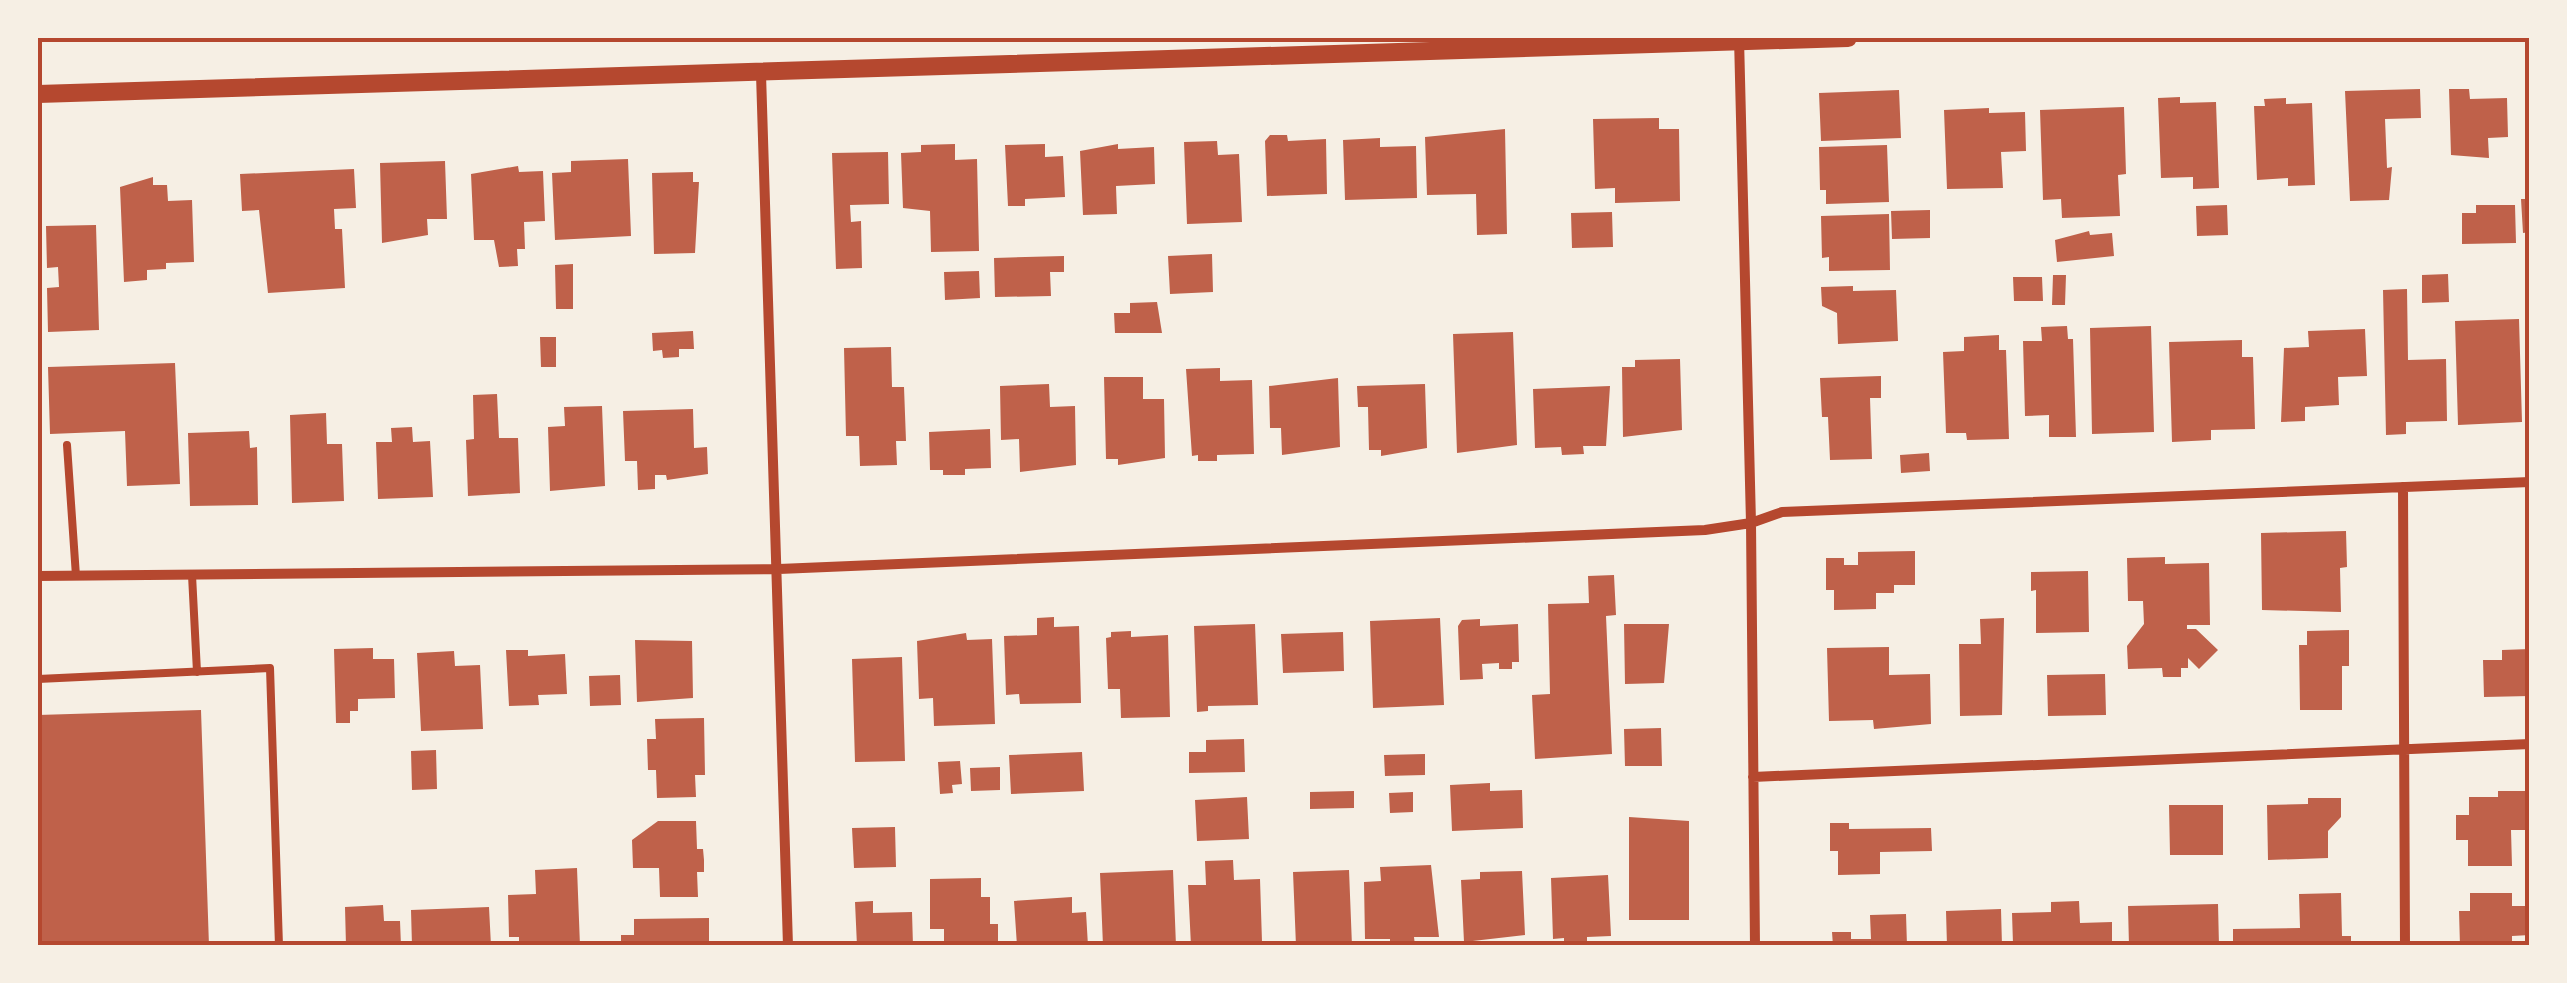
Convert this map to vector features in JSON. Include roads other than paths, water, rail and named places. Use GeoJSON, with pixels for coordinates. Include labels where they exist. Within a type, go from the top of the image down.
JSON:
{"type":"FeatureCollection","features":[{"type":"Feature","properties":{"kind":"street"},"geometry":{"type":"LineString","coordinates":[[38,94],[1848,38]]}},
{"type":"Feature","properties":{"kind":"street"},"geometry":{"type":"LineString","coordinates":[[1738,40],[1751,523],[1754,946]]}},
{"type":"Feature","properties":{"kind":"street"},"geometry":{"type":"LineString","coordinates":[[761,74],[788,946]]}},
{"type":"Feature","properties":{"kind":"street"},"geometry":{"type":"LineString","coordinates":[[38,576],[778,569],[1685,531],[1751,523],[1782,512],[2530,482]]}},
{"type":"Feature","properties":{"kind":"street"},"geometry":{"type":"LineString","coordinates":[[2403,486],[2401,749],[2405,946]]}},
{"type":"Feature","properties":{"kind":"street"},"geometry":{"type":"LineString","coordinates":[[1753,777],[2530,744]]}},
{"type":"Feature","properties":{"kind":"lane"},"geometry":{"type":"LineString","coordinates":[[67,445],[76,576]]}},
{"type":"Feature","properties":{"kind":"lane"},"geometry":{"type":"LineString","coordinates":[[192,574],[197,672]]}},
{"type":"Feature","properties":{"kind":"lane"},"geometry":{"type":"LineString","coordinates":[[38,679],[270,668],[279,946]]}}]}
